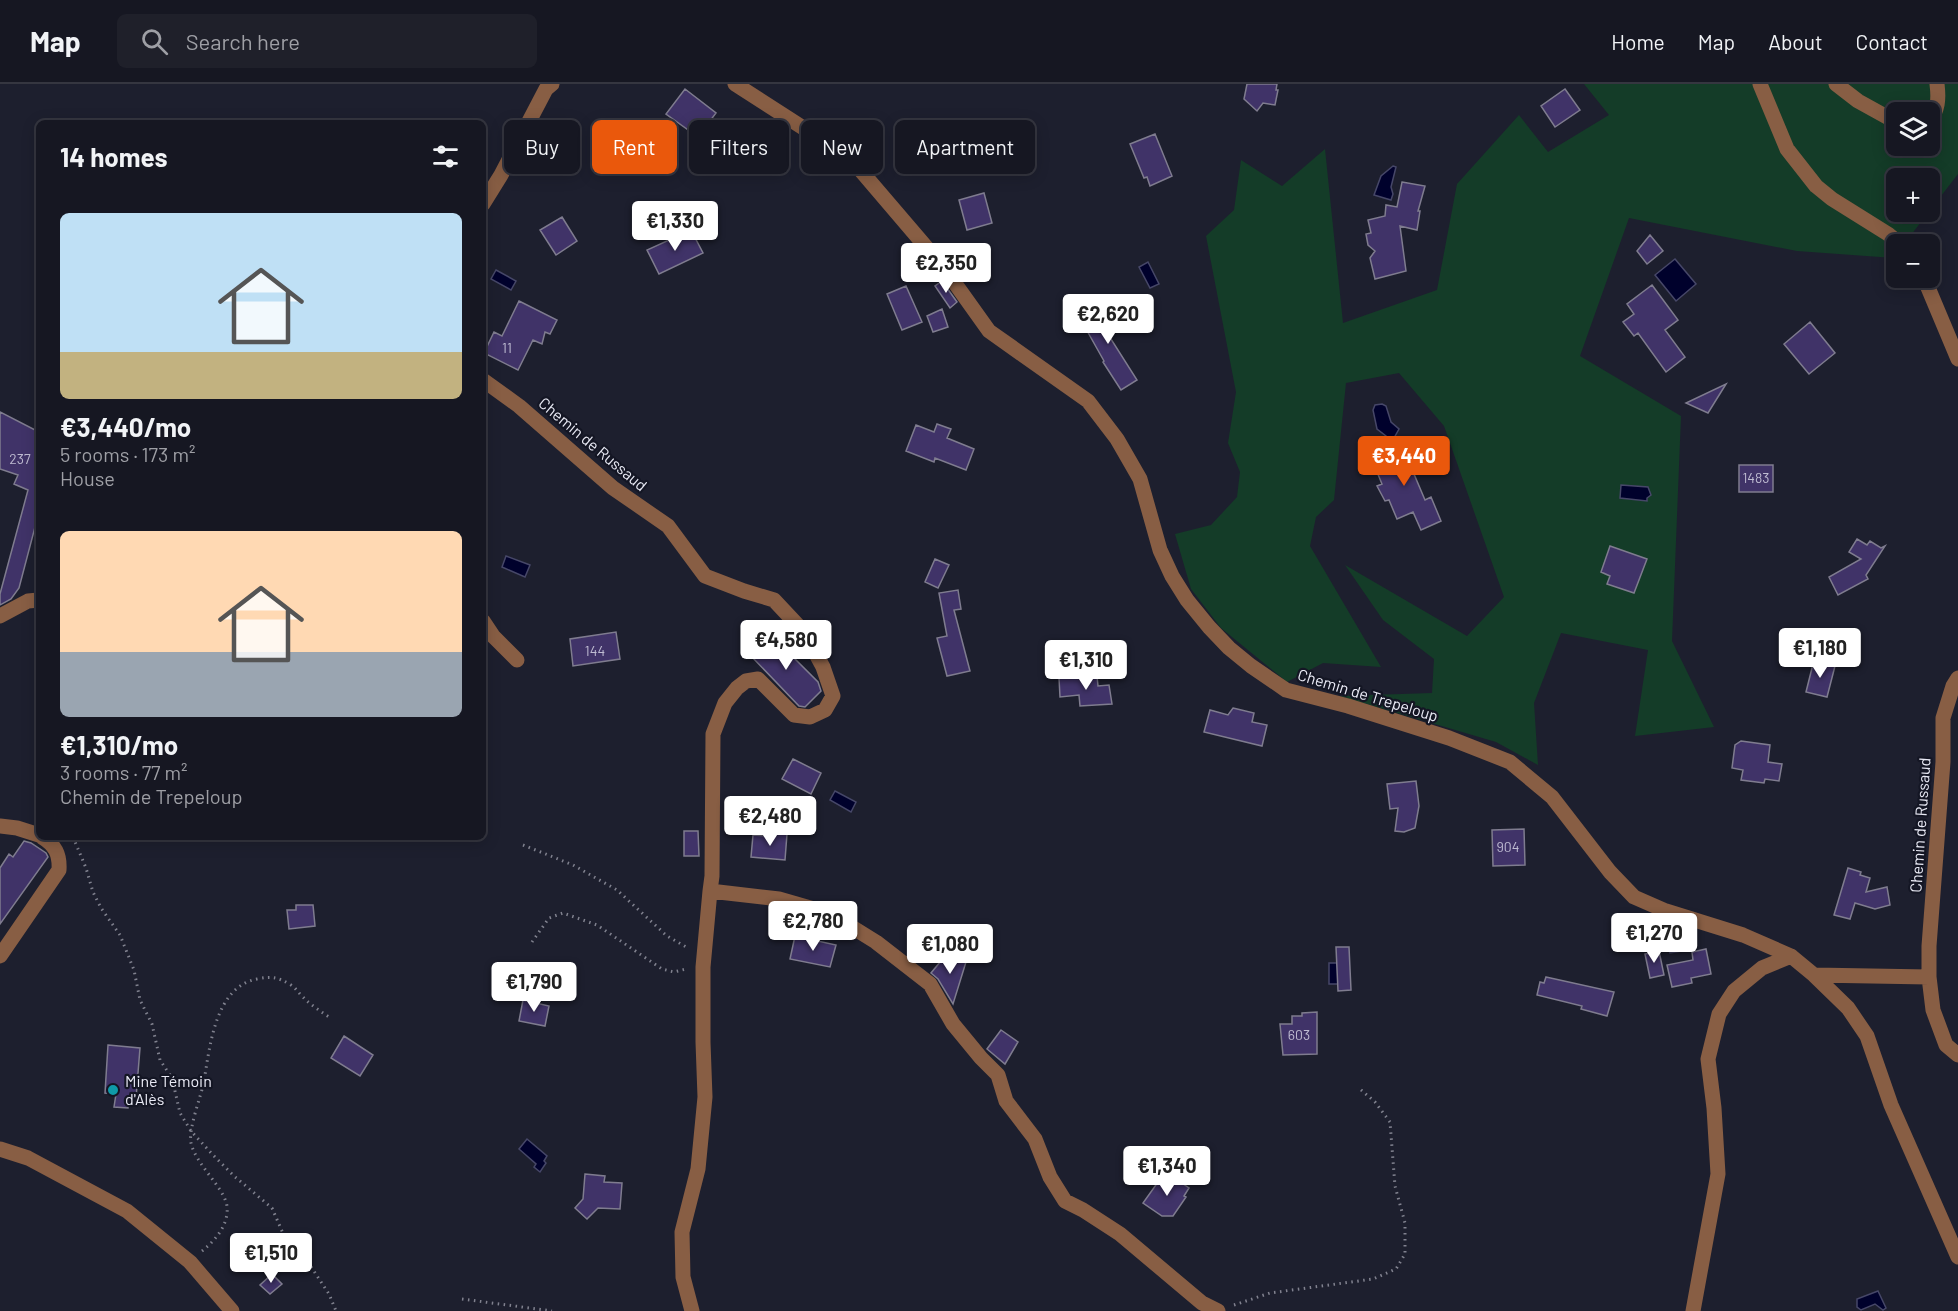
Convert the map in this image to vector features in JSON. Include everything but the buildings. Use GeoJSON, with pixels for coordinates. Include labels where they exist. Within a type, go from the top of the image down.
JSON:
{"type":"FeatureCollection","features":[{"type":"Feature","properties":{"kind":"street"},"geometry":{"type":"LineString","coordinates":[[486,199],[546,89],[552,84]]}},
{"type":"Feature","properties":{"kind":"street","name":"Chemin de Trepeloup"},"geometry":{"type":"LineString","coordinates":[[735,84],[850,158],[944,268],[989,331],[1088,401],[1117,439],[1140,479],[1160,550],[1172,576],[1187,600],[1229,648],[1286,690],[1348,706],[1427,731],[1510,762],[1552,797],[1610,872],[1634,897],[1666,911],[1743,935],[1791,956],[1814,975],[1848,1008],[1867,1036],[1891,1105],[1958,1257]]}},
{"type":"Feature","properties":{"kind":"street"},"geometry":{"type":"LineString","coordinates":[[1760,84],[1787,149],[1816,186],[1832,199],[1888,234]]}},
{"type":"Feature","properties":{"kind":"street"},"geometry":{"type":"LineString","coordinates":[[1836,84],[1858,101],[1886,116]]}},
{"type":"Feature","properties":{"kind":"street"},"geometry":{"type":"LineString","coordinates":[[1937,84],[1939,102]]}},
{"type":"Feature","properties":{"kind":"street"},"geometry":{"type":"LineString","coordinates":[[1928,288],[1958,359]]}},
{"type":"Feature","properties":{"kind":"street","name":"Chemin de Russaud"},"geometry":{"type":"LineString","coordinates":[[486,382],[519,406],[613,488],[668,526],[705,576],[774,600],[804,632],[823,667],[833,696],[825,710],[810,717],[795,715],[758,679],[746,681],[725,703],[713,734],[710,891]]}},
{"type":"Feature","properties":{"kind":"street"},"geometry":{"type":"LineString","coordinates":[[0,616],[35,601]]}},
{"type":"Feature","properties":{"kind":"street"},"geometry":{"type":"LineString","coordinates":[[486,626],[516,660]]}},
{"type":"Feature","properties":{"kind":"street","name":"Chemin de Russaud"},"geometry":{"type":"LineString","coordinates":[[1929,977],[1929,946],[1943,762],[1943,718],[1953,686],[1958,678]]}},
{"type":"Feature","properties":{"kind":"street"},"geometry":{"type":"LineString","coordinates":[[0,826],[17,828],[36,834]]}},
{"type":"Feature","properties":{"kind":"street"},"geometry":{"type":"LineString","coordinates":[[0,956],[59,870],[59,858],[51,843],[47,840]]}},
{"type":"Feature","properties":{"kind":"street"},"geometry":{"type":"LineString","coordinates":[[692,1311],[683,1277],[682,1232],[698,1169],[705,1097],[704,957],[710,891],[779,899],[831,914],[876,942],[930,984],[953,1024],[998,1075],[1006,1101],[1035,1139],[1050,1177],[1065,1202],[1083,1210],[1120,1234],[1202,1303],[1218,1311]]}},
{"type":"Feature","properties":{"kind":"street"},"geometry":{"type":"LineString","coordinates":[[1693,1311],[1718,1174],[1708,1059],[1719,1014],[1734,991],[1762,969],[1791,956]]}},
{"type":"Feature","properties":{"kind":"street"},"geometry":{"type":"LineString","coordinates":[[1814,975],[1929,977],[1933,1010],[1946,1045],[1958,1055]]}},
{"type":"Feature","properties":{"kind":"street"},"geometry":{"type":"LineString","coordinates":[[0,1149],[28,1158],[127,1211],[189,1261],[232,1311]]}},
{"type":"Feature","properties":{"kind":"path"},"geometry":{"type":"LineString","coordinates":[[74,840],[87,868],[93,892],[120,935],[134,970],[140,1000],[152,1024],[160,1060],[172,1078],[180,1113],[191,1131],[234,1176],[272,1208],[285,1238],[300,1250],[329,1294],[336,1311]]}},
{"type":"Feature","properties":{"kind":"path"},"geometry":{"type":"LineString","coordinates":[[523,845],[573,864],[617,890],[667,936],[704,957],[686,970],[674,972],[662,969],[597,925],[563,912],[549,918],[532,942]]}},
{"type":"Feature","properties":{"kind":"path"},"geometry":{"type":"LineString","coordinates":[[189,1261],[210,1245],[226,1224],[227,1204],[216,1184],[200,1163],[191,1143],[191,1131],[200,1100],[208,1046],[221,1009],[234,989],[248,981],[270,976],[293,985],[304,998],[329,1017]]}},
{"type":"Feature","properties":{"kind":"path"},"geometry":{"type":"LineString","coordinates":[[1218,1311],[1270,1293],[1373,1279],[1396,1269],[1405,1254],[1405,1223],[1395,1186],[1390,1122],[1375,1102],[1360,1089]]}},
{"type":"Feature","properties":{"kind":"path"},"geometry":{"type":"LineString","coordinates":[[462,1299],[552,1311]]}},
{"type":"Feature","properties":{"kind":"green space"},"geometry":{"type":"Polygon","coordinates":[[[1584,84],[1958,84],[1958,174],[1940,198],[1940,168],[1886,168],[1886,222],[1921,222],[1912,234],[1886,234],[1886,257],[1797,251],[1629,218],[1580,356],[1681,416],[1672,641],[1714,727],[1635,736],[1648,650],[1561,633],[1534,703],[1538,765],[1496,742],[1340,696],[1432,693],[1434,659],[1383,620],[1345,565],[1467,636],[1504,597],[1444,426],[1399,373],[1346,383],[1334,500],[1316,517],[1310,546],[1381,667],[1323,663],[1287,682],[1221,628],[1191,589],[1175,534],[1211,525],[1237,497],[1240,472],[1228,443],[1236,392],[1206,236],[1234,210],[1241,160],[1282,186],[1325,149],[1343,323],[1437,290],[1457,184],[1519,115],[1548,152],[1609,115],[1584,84]]]}},
{"type":"Feature","properties":{"kind":"water"},"geometry":{"type":"Polygon","coordinates":[[[1393,166],[1396,167],[1391,187],[1393,194],[1391,200],[1374,195],[1381,176],[1393,166]]]}},
{"type":"Feature","properties":{"kind":"water"},"geometry":{"type":"Polygon","coordinates":[[[1675,259],[1696,284],[1676,301],[1655,275],[1675,259]]]}},
{"type":"Feature","properties":{"kind":"water"},"geometry":{"type":"Polygon","coordinates":[[[1148,262],[1159,284],[1150,288],[1139,267],[1148,262]]]}},
{"type":"Feature","properties":{"kind":"water"},"geometry":{"type":"Polygon","coordinates":[[[496,270],[516,281],[511,290],[491,279],[496,270]]]}},
{"type":"Feature","properties":{"kind":"water"},"geometry":{"type":"Polygon","coordinates":[[[1375,405],[1386,406],[1391,422],[1399,429],[1394,438],[1387,437],[1388,442],[1385,439],[1386,436],[1377,429],[1373,410],[1375,405]]]}},
{"type":"Feature","properties":{"kind":"water"},"geometry":{"type":"Polygon","coordinates":[[[1621,485],[1648,487],[1651,495],[1647,501],[1620,498],[1621,485]]]}},
{"type":"Feature","properties":{"kind":"water"},"geometry":{"type":"Polygon","coordinates":[[[506,556],[530,565],[525,577],[502,567],[506,556]]]}},
{"type":"Feature","properties":{"kind":"water"},"geometry":{"type":"Polygon","coordinates":[[[835,791],[856,802],[851,812],[830,800],[835,791]]]}},
{"type":"Feature","properties":{"kind":"water"},"geometry":{"type":"Polygon","coordinates":[[[1687,940],[1689,950],[1670,953],[1668,944],[1687,940]]]}},
{"type":"Feature","properties":{"kind":"water"},"geometry":{"type":"Polygon","coordinates":[[[1329,963],[1340,963],[1340,984],[1329,984],[1329,963]]]}},
{"type":"Feature","properties":{"kind":"water"},"geometry":{"type":"Polygon","coordinates":[[[527,1139],[547,1156],[544,1161],[546,1163],[540,1172],[534,1167],[536,1164],[519,1149],[527,1139]]]}},
{"type":"Feature","properties":{"kind":"water"},"geometry":{"type":"Polygon","coordinates":[[[1878,1291],[1886,1308],[1883,1310],[1875,1304],[1861,1310],[1857,1307],[1857,1299],[1878,1291]]]}},
{"type":"Feature","properties":{"kind":"place","name":"Mine Témoin d'Alès"},"geometry":{"type":"Point","coordinates":[113,1090]}}]}
